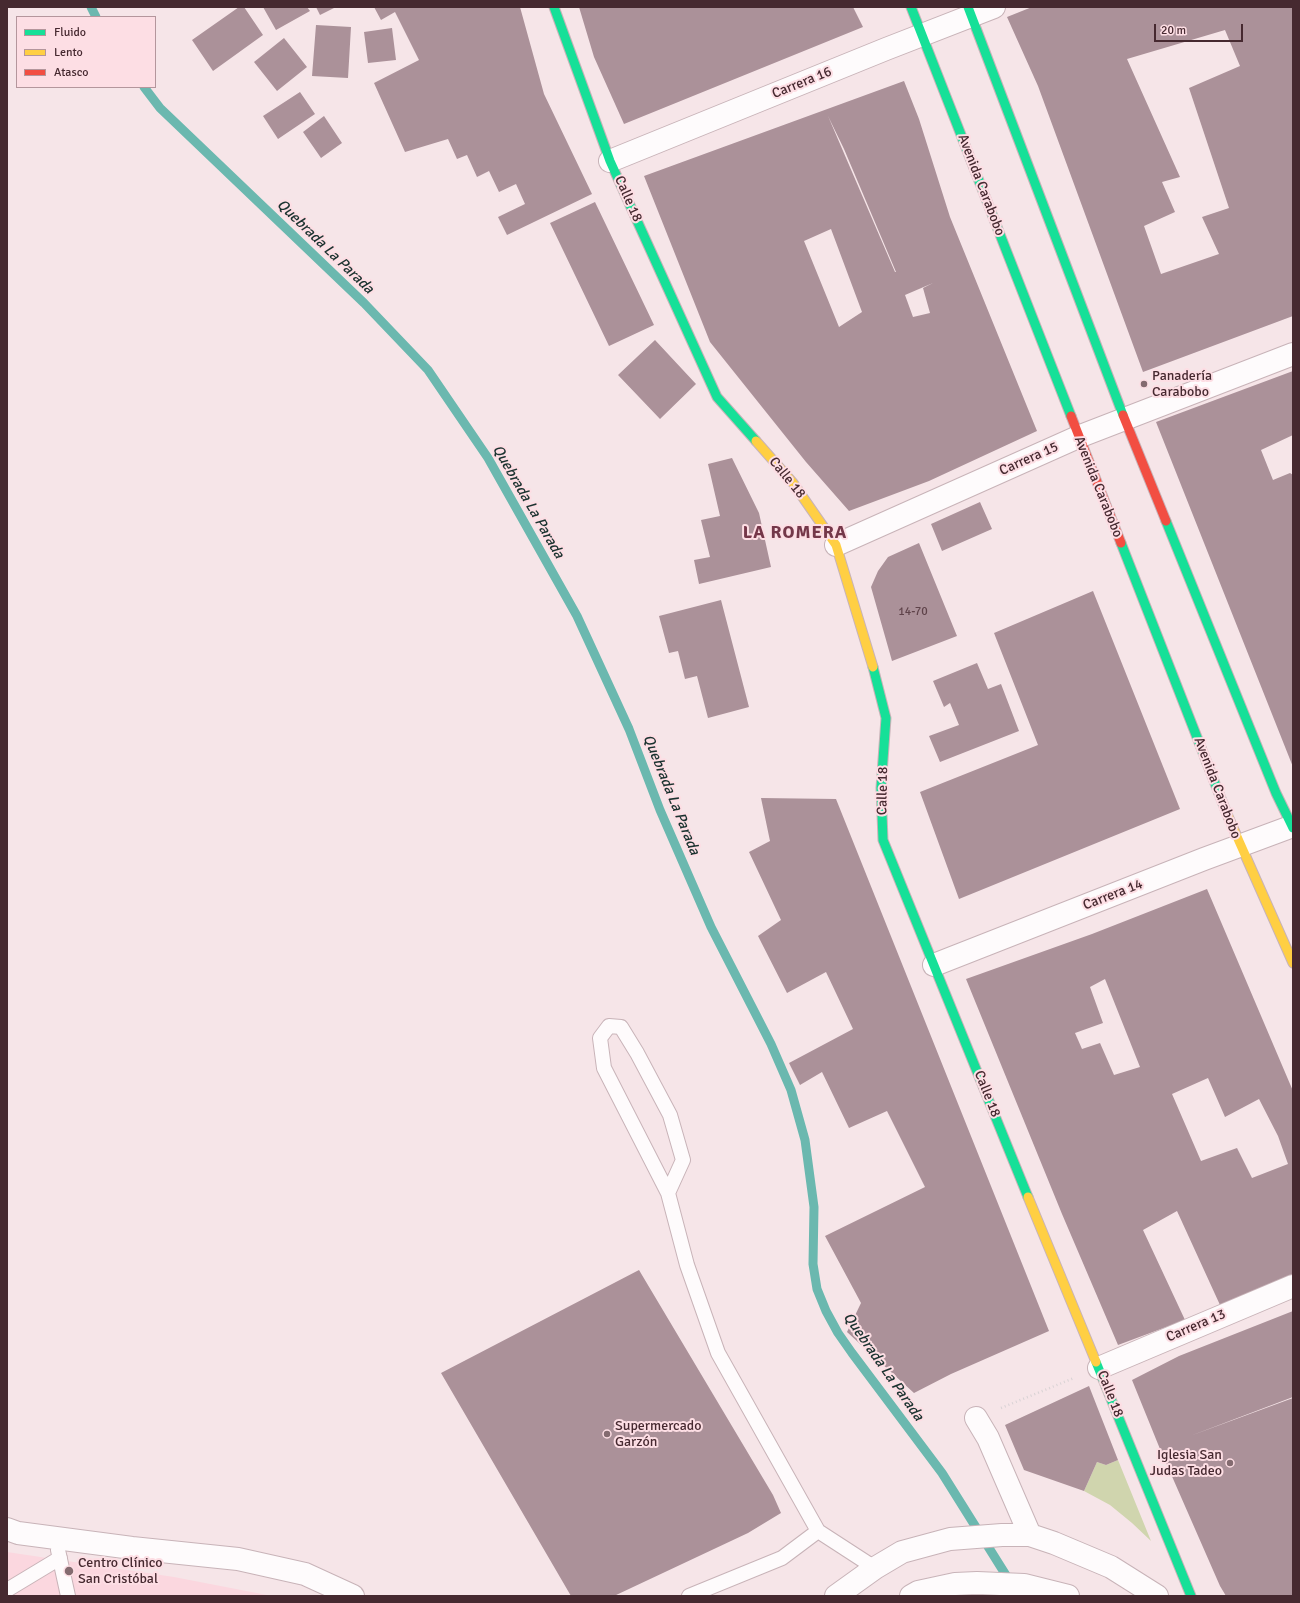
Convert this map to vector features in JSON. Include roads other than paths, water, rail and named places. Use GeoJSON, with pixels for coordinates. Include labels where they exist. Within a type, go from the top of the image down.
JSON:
{"type":"FeatureCollection","features":[{"type":"Feature","properties":{"kind":"main road","name":"Calle 18"},"geometry":{"type":"LineString","coordinates":[[554,7],[610,161],[717,396],[793,483],[836,545],[876,678],[886,718],[881,788],[883,840],[1191,1596]]}},
{"type":"Feature","properties":{"kind":"main road","name":"Avenida Carabobo"},"geometry":{"type":"LineString","coordinates":[[910,7],[936,69],[1078,437],[1240,846],[1293,963]]}},
{"type":"Feature","properties":{"kind":"main road"},"geometry":{"type":"LineString","coordinates":[[969,11],[1112,388],[1276,793],[1293,827]]}},
{"type":"Feature","properties":{"kind":"street","name":"Carrera 16"},"geometry":{"type":"LineString","coordinates":[[610,161],[921,35],[969,11],[994,7]]}},
{"type":"Feature","properties":{"kind":"street","name":"Carrera 15"},"geometry":{"type":"LineString","coordinates":[[836,545],[1078,437],[1126,420],[1293,354]]}},
{"type":"Feature","properties":{"kind":"street","name":"Carrera 14"},"geometry":{"type":"LineString","coordinates":[[934,965],[1240,846],[1293,827]]}},
{"type":"Feature","properties":{"kind":"street","name":"Carrera 13"},"geometry":{"type":"LineString","coordinates":[[1099,1368],[1293,1286]]}},
{"type":"Feature","properties":{"kind":"street"},"geometry":{"type":"LineString","coordinates":[[976,1418],[988,1438],[1030,1535]]}},
{"type":"Feature","properties":{"kind":"street"},"geometry":{"type":"LineString","coordinates":[[7,1529],[58,1548],[132,1548],[238,1558],[305,1574],[353,1596]]}},
{"type":"Feature","properties":{"kind":"street"},"geometry":{"type":"LineString","coordinates":[[836,1596],[875,1568],[902,1552],[950,1539],[1002,1535],[1030,1535],[1054,1543],[1111,1568],[1157,1596]]}},
{"type":"Feature","properties":{"kind":"street"},"geometry":{"type":"LineString","coordinates":[[914,1594],[955,1584],[977,1582],[1024,1584],[1068,1596]]}},
{"type":"Feature","properties":{"kind":"lane"},"geometry":{"type":"LineString","coordinates":[[668,1193],[683,1160],[670,1115],[637,1053],[621,1027],[609,1026],[600,1038],[604,1068],[668,1193],[687,1265],[718,1353],[818,1531],[875,1568]]}},
{"type":"Feature","properties":{"kind":"lane"},"geometry":{"type":"LineString","coordinates":[[689,1596],[782,1558],[818,1531]]}},
{"type":"Feature","properties":{"kind":"lane"},"geometry":{"type":"LineString","coordinates":[[7,1590],[58,1548],[68,1596]]}},
{"type":"Feature","properties":{"kind":"waterway","name":"Quebrada La Parada"},"geometry":{"type":"LineString","coordinates":[[91,7],[96,16]]}},
{"type":"Feature","properties":{"kind":"waterway","name":"Quebrada La Parada"},"geometry":{"type":"LineString","coordinates":[[145,88],[160,108],[364,303],[428,370],[488,458],[577,616],[629,729],[660,810],[711,927],[771,1044],[791,1090],[805,1140],[814,1207],[813,1264],[817,1289],[826,1311],[838,1333],[852,1353],[942,1473],[1019,1596]]}},
{"type":"Feature","properties":{"kind":"place","name":"Panadería Carabobo"},"geometry":{"type":"Point","coordinates":[1144,384]}},
{"type":"Feature","properties":{"kind":"place","name":"Supermercado Garzón"},"geometry":{"type":"Point","coordinates":[607,1434]}},
{"type":"Feature","properties":{"kind":"place","name":"Iglesia San Judas Tadeo"},"geometry":{"type":"Point","coordinates":[1230,1463]}},
{"type":"Feature","properties":{"kind":"place","name":"Centro Clínico San Cristóbal"},"geometry":{"type":"Point","coordinates":[69,1571]}},
{"type":"Feature","properties":{"kind":"district","name":"LA ROMERA"},"geometry":{"type":"Point","coordinates":[795,533]}}]}
